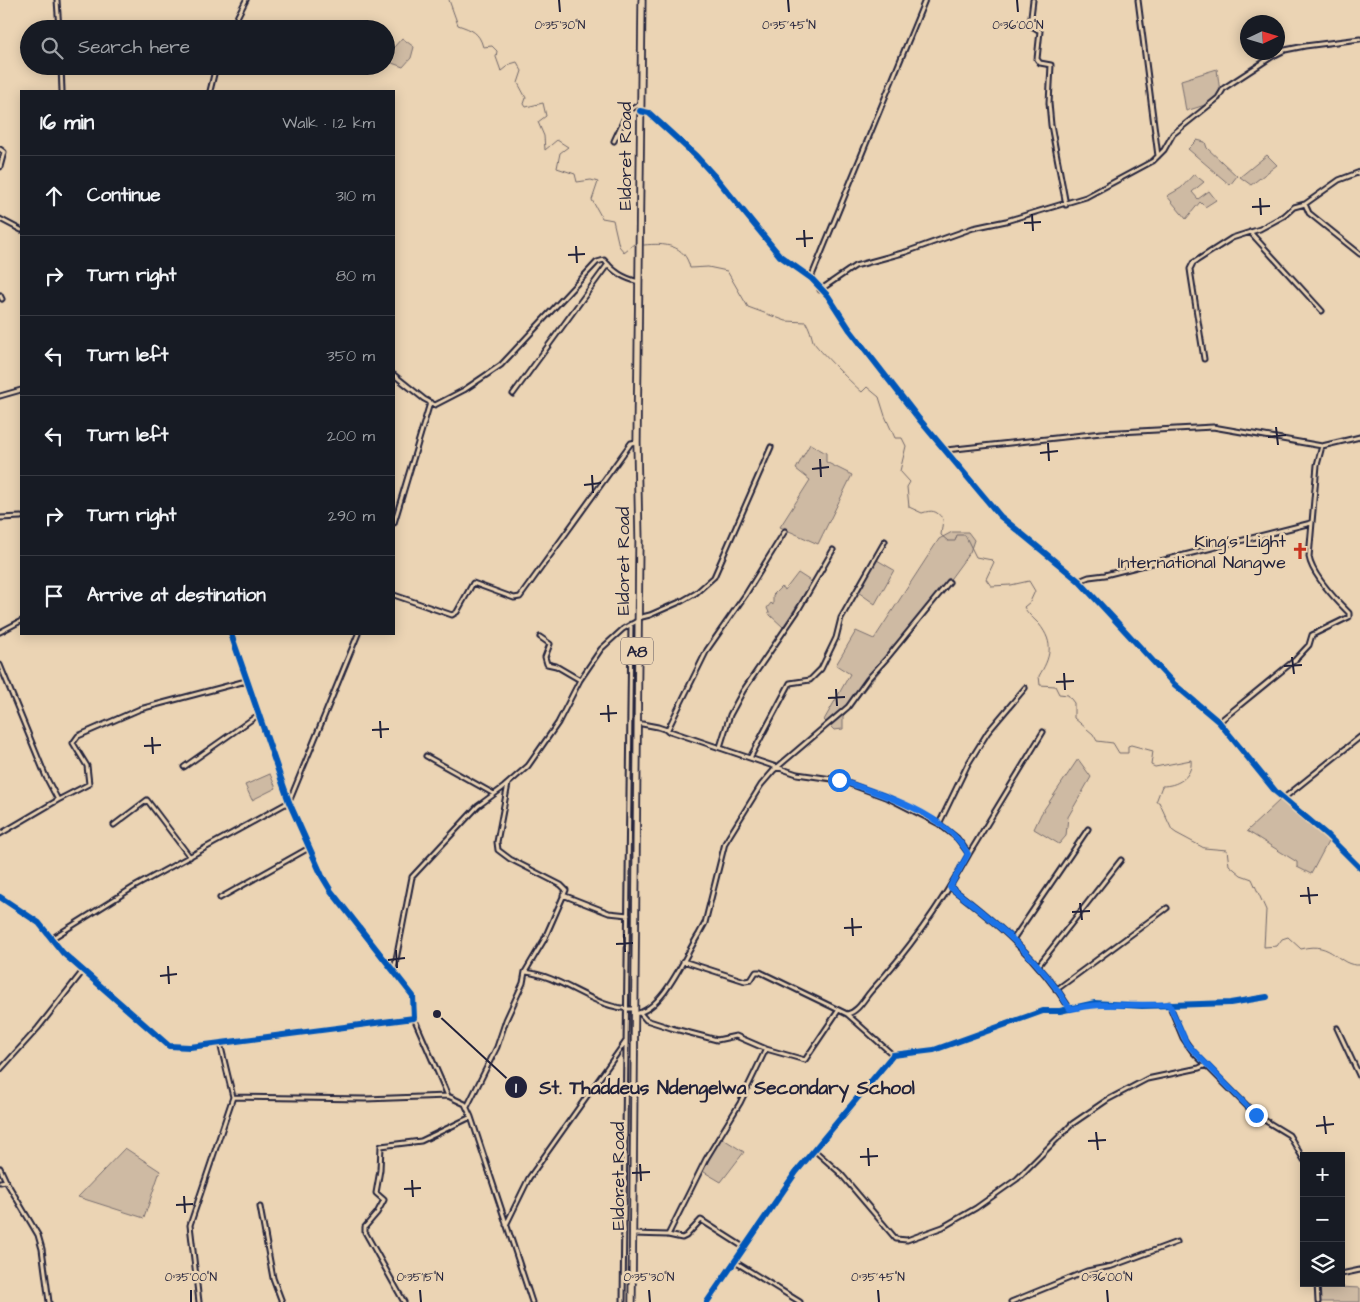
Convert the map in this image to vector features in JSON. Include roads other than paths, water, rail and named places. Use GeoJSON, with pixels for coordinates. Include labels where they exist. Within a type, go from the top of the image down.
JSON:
{"type":"FeatureCollection","features":[{"type":"Feature","properties":{"kind":"highway","name":"Eldoret Road"},"geometry":{"type":"LineString","coordinates":[[632,1302],[636,1012],[637,619],[639,541],[637,442],[642,0]]}},
{"type":"Feature","properties":{"kind":"street"},"geometry":{"type":"LineString","coordinates":[[57,0],[58,20]]}},
{"type":"Feature","properties":{"kind":"street"},"geometry":{"type":"LineString","coordinates":[[236,20],[246,0]]}},
{"type":"Feature","properties":{"kind":"street"},"geometry":{"type":"LineString","coordinates":[[811,278],[925,0]]}},
{"type":"Feature","properties":{"kind":"street"},"geometry":{"type":"LineString","coordinates":[[1033,0],[1030,25],[1039,29],[1040,32],[1037,59],[1040,63],[1051,65],[1049,103],[1051,125],[1066,205]]}},
{"type":"Feature","properties":{"kind":"street"},"geometry":{"type":"LineString","coordinates":[[1138,0],[1158,156]]}},
{"type":"Feature","properties":{"kind":"street"},"geometry":{"type":"LineString","coordinates":[[820,290],[855,266],[906,252],[973,228],[1006,222],[1066,205],[1086,197],[1158,156],[1173,134],[1218,98],[1229,83],[1273,56],[1285,50],[1304,46],[1360,39]]}},
{"type":"Feature","properties":{"kind":"street"},"geometry":{"type":"LineString","coordinates":[[61,75],[62,90]]}},
{"type":"Feature","properties":{"kind":"street"},"geometry":{"type":"LineString","coordinates":[[210,90],[214,75]]}},
{"type":"Feature","properties":{"kind":"street"},"geometry":{"type":"LineString","coordinates":[[614,141],[628,111],[640,104]]}},
{"type":"Feature","properties":{"kind":"street"},"geometry":{"type":"LineString","coordinates":[[640,111],[650,112],[696,156],[780,256],[811,278],[820,290],[828,296],[850,330],[918,419],[946,450],[977,492],[1000,516],[1079,581],[1174,684],[1219,722],[1242,752],[1284,798],[1327,835],[1360,868]]}},
{"type":"Feature","properties":{"kind":"street"},"geometry":{"type":"LineString","coordinates":[[0,149],[4,152],[0,167]]}},
{"type":"Feature","properties":{"kind":"street"},"geometry":{"type":"LineString","coordinates":[[1204,359],[1190,269],[1193,263],[1232,238],[1268,225],[1284,216],[1294,207],[1304,204],[1339,180],[1360,172]]}},
{"type":"Feature","properties":{"kind":"street"},"geometry":{"type":"LineString","coordinates":[[1304,204],[1309,213],[1360,254]]}},
{"type":"Feature","properties":{"kind":"street"},"geometry":{"type":"LineString","coordinates":[[0,219],[20,229]]}},
{"type":"Feature","properties":{"kind":"street"},"geometry":{"type":"LineString","coordinates":[[1250,232],[1322,311]]}},
{"type":"Feature","properties":{"kind":"street"},"geometry":{"type":"LineString","coordinates":[[395,376],[430,403],[436,405],[495,370],[597,262],[603,259],[623,277],[639,282]]}},
{"type":"Feature","properties":{"kind":"street"},"geometry":{"type":"LineString","coordinates":[[513,394],[608,264]]}},
{"type":"Feature","properties":{"kind":"street"},"geometry":{"type":"LineString","coordinates":[[0,295],[2,299]]}},
{"type":"Feature","properties":{"kind":"street"},"geometry":{"type":"LineString","coordinates":[[0,396],[20,390]]}},
{"type":"Feature","properties":{"kind":"street"},"geometry":{"type":"LineString","coordinates":[[395,520],[430,403]]}},
{"type":"Feature","properties":{"kind":"street"},"geometry":{"type":"LineString","coordinates":[[946,450],[1101,433],[1213,427],[1322,446],[1360,438]]}},
{"type":"Feature","properties":{"kind":"street"},"geometry":{"type":"LineString","coordinates":[[395,595],[452,614],[457,612],[473,583],[514,598],[520,597],[631,443],[637,442]]}},
{"type":"Feature","properties":{"kind":"street"},"geometry":{"type":"LineString","coordinates":[[1219,722],[1295,660],[1309,645],[1312,635],[1349,617],[1310,562],[1310,524],[1317,465],[1322,446]]}},
{"type":"Feature","properties":{"kind":"street"},"geometry":{"type":"LineString","coordinates":[[394,970],[412,877],[478,806],[508,784],[533,759],[566,708],[580,680],[606,644],[637,619],[682,601],[696,593],[714,577],[771,447]]}},
{"type":"Feature","properties":{"kind":"street"},"geometry":{"type":"LineString","coordinates":[[0,518],[20,517]]}},
{"type":"Feature","properties":{"kind":"street"},"geometry":{"type":"LineString","coordinates":[[1079,581],[1088,577],[1105,575],[1310,524]]}},
{"type":"Feature","properties":{"kind":"street"},"geometry":{"type":"LineString","coordinates":[[667,731],[707,650],[746,594],[785,531]]}},
{"type":"Feature","properties":{"kind":"street"},"geometry":{"type":"LineString","coordinates":[[750,758],[790,683],[795,680],[810,680],[821,670],[836,638],[841,618],[885,541]]}},
{"type":"Feature","properties":{"kind":"street"},"geometry":{"type":"LineString","coordinates":[[720,747],[730,716],[743,691],[797,612],[833,550]]}},
{"type":"Feature","properties":{"kind":"street"},"geometry":{"type":"LineString","coordinates":[[636,1012],[664,995],[704,924],[729,834],[760,785],[777,767],[848,707],[856,693],[949,582]]}},
{"type":"Feature","properties":{"kind":"street"},"geometry":{"type":"LineString","coordinates":[[0,632],[20,621]]}},
{"type":"Feature","properties":{"kind":"street"},"geometry":{"type":"LineString","coordinates":[[623,1302],[631,624]]}},
{"type":"Feature","properties":{"kind":"street"},"geometry":{"type":"LineString","coordinates":[[231,635],[289,802],[309,848],[332,892],[413,996],[414,1018],[448,1096]]}},
{"type":"Feature","properties":{"kind":"street"},"geometry":{"type":"LineString","coordinates":[[51,939],[134,887],[289,802],[358,635]]}},
{"type":"Feature","properties":{"kind":"street"},"geometry":{"type":"LineString","coordinates":[[540,637],[550,644],[545,658],[546,664],[556,666],[580,680]]}},
{"type":"Feature","properties":{"kind":"street"},"geometry":{"type":"LineString","coordinates":[[0,665],[46,778],[58,800]]}},
{"type":"Feature","properties":{"kind":"street"},"geometry":{"type":"LineString","coordinates":[[0,834],[89,784],[86,766],[73,742],[78,736],[140,709],[246,681]]}},
{"type":"Feature","properties":{"kind":"street"},"geometry":{"type":"LineString","coordinates":[[939,824],[968,764],[988,732],[1025,688]]}},
{"type":"Feature","properties":{"kind":"street"},"geometry":{"type":"LineString","coordinates":[[184,767],[258,715]]}},
{"type":"Feature","properties":{"kind":"street"},"geometry":{"type":"LineString","coordinates":[[637,723],[720,747],[797,774],[839,780],[854,785],[907,806],[939,824],[957,838],[968,854]]}},
{"type":"Feature","properties":{"kind":"street"},"geometry":{"type":"LineString","coordinates":[[847,1014],[856,1010],[898,961],[950,887],[968,854],[1043,732]]}},
{"type":"Feature","properties":{"kind":"street"},"geometry":{"type":"LineString","coordinates":[[1284,798],[1360,737]]}},
{"type":"Feature","properties":{"kind":"street"},"geometry":{"type":"LineString","coordinates":[[426,756],[494,794]]}},
{"type":"Feature","properties":{"kind":"street"},"geometry":{"type":"LineString","coordinates":[[467,1107],[497,1047],[525,972],[544,940],[562,895],[566,892],[564,886],[510,859],[498,850],[497,842],[508,784]]}},
{"type":"Feature","properties":{"kind":"street"},"geometry":{"type":"LineString","coordinates":[[114,825],[147,800],[190,857]]}},
{"type":"Feature","properties":{"kind":"street"},"geometry":{"type":"LineString","coordinates":[[1014,938],[1088,829]]}},
{"type":"Feature","properties":{"kind":"street"},"geometry":{"type":"LineString","coordinates":[[220,898],[309,848]]}},
{"type":"Feature","properties":{"kind":"street"},"geometry":{"type":"LineString","coordinates":[[1038,966],[1121,860]]}},
{"type":"Feature","properties":{"kind":"street"},"geometry":{"type":"LineString","coordinates":[[950,887],[1014,938],[1038,966],[1070,1009]]}},
{"type":"Feature","properties":{"kind":"street"},"geometry":{"type":"LineString","coordinates":[[562,895],[593,908],[628,915]]}},
{"type":"Feature","properties":{"kind":"street"},"geometry":{"type":"LineString","coordinates":[[0,897],[39,923],[51,939],[83,971],[169,1046],[182,1047],[220,1043],[414,1018]]}},
{"type":"Feature","properties":{"kind":"street"},"geometry":{"type":"LineString","coordinates":[[1056,990],[1167,908]]}},
{"type":"Feature","properties":{"kind":"street"},"geometry":{"type":"LineString","coordinates":[[683,961],[745,981],[750,980],[756,972],[760,972],[847,1014],[893,1055]]}},
{"type":"Feature","properties":{"kind":"street"},"geometry":{"type":"LineString","coordinates":[[0,1070],[38,1028],[83,971]]}},
{"type":"Feature","properties":{"kind":"street"},"geometry":{"type":"LineString","coordinates":[[525,972],[545,976],[586,997],[636,1012],[646,1020],[671,1028],[717,1040],[736,1036],[766,1049],[805,1060],[838,1011]]}},
{"type":"Feature","properties":{"kind":"street"},"geometry":{"type":"LineString","coordinates":[[708,1302],[782,1192],[814,1150],[893,1055],[934,1050],[984,1031],[1010,1025],[1037,1013],[1095,1004],[1142,1006],[1230,1003],[1267,997]]}},
{"type":"Feature","properties":{"kind":"street"},"geometry":{"type":"LineString","coordinates":[[1169,1004],[1183,1038],[1206,1065],[1256,1115],[1289,1135],[1300,1153]]}},
{"type":"Feature","properties":{"kind":"street"},"geometry":{"type":"LineString","coordinates":[[1337,1028],[1360,1077]]}},
{"type":"Feature","properties":{"kind":"street"},"geometry":{"type":"LineString","coordinates":[[506,1225],[529,1178],[626,1041]]}},
{"type":"Feature","properties":{"kind":"street"},"geometry":{"type":"LineString","coordinates":[[199,1302],[190,1226],[233,1097],[220,1043]]}},
{"type":"Feature","properties":{"kind":"street"},"geometry":{"type":"LineString","coordinates":[[668,1235],[699,1172],[740,1102],[766,1049]]}},
{"type":"Feature","properties":{"kind":"street"},"geometry":{"type":"LineString","coordinates":[[814,1150],[840,1172],[896,1239],[907,1240],[958,1219],[1017,1179],[1072,1124],[1107,1100],[1147,1079],[1206,1065]]}},
{"type":"Feature","properties":{"kind":"street"},"geometry":{"type":"LineString","coordinates":[[233,1097],[384,1099],[448,1096],[460,1100],[467,1107],[472,1117],[532,1302]]}},
{"type":"Feature","properties":{"kind":"street"},"geometry":{"type":"LineString","coordinates":[[404,1302],[374,1251],[365,1229],[384,1200],[376,1193],[380,1170],[381,1146],[421,1140],[472,1117]]}},
{"type":"Feature","properties":{"kind":"street"},"geometry":{"type":"LineString","coordinates":[[0,1168],[38,1235],[42,1249],[49,1302]]}},
{"type":"Feature","properties":{"kind":"street"},"geometry":{"type":"LineString","coordinates":[[0,1182],[6,1181]]}},
{"type":"Feature","properties":{"kind":"street"},"geometry":{"type":"LineString","coordinates":[[260,1207],[272,1272],[282,1302]]}},
{"type":"Feature","properties":{"kind":"street"},"geometry":{"type":"LineString","coordinates":[[633,1234],[684,1237],[701,1220],[745,1248]]}},
{"type":"Feature","properties":{"kind":"street"},"geometry":{"type":"LineString","coordinates":[[1011,1302],[1086,1271],[1112,1266],[1177,1242]]}},
{"type":"Feature","properties":{"kind":"street"},"geometry":{"type":"LineString","coordinates":[[735,1262],[800,1302]]}},
{"type":"Feature","properties":{"kind":"street"},"geometry":{"type":"LineString","coordinates":[[1345,1273],[1360,1270]]}},
{"type":"Feature","properties":{"kind":"street"},"geometry":{"type":"LineString","coordinates":[[1317,1287],[1318,1302]]}},
{"type":"Feature","properties":{"kind":"waterway"},"geometry":{"type":"LineString","coordinates":[[449,0],[458,25],[474,32],[483,47],[492,46],[497,51],[496,57],[501,71],[510,64],[517,62],[522,71],[518,83],[526,98],[524,104],[526,107],[543,103],[546,116],[538,122],[544,136],[545,150],[557,140],[568,147],[560,153],[557,168],[575,174],[577,182],[591,180],[598,182],[592,200],[602,218],[613,220],[619,246],[624,252],[634,244]]}},
{"type":"Feature","properties":{"kind":"waterway"},"geometry":{"type":"LineString","coordinates":[[644,245],[659,244],[673,247],[684,254],[690,268],[708,267],[727,271],[748,307],[786,321],[806,322],[813,341],[846,377],[862,392],[867,387],[879,397],[895,438],[902,438],[906,446],[900,471],[910,482],[907,487],[909,507],[922,513],[936,512],[943,519],[941,535],[948,541],[955,541],[957,535],[965,535],[976,557],[992,560],[994,562],[986,579],[991,586],[1011,585],[1029,581],[1035,591],[1030,602],[1024,607],[1044,631],[1049,644],[1048,657],[1039,676],[1040,685],[1055,686],[1059,694],[1068,695],[1074,703],[1074,718],[1093,734],[1097,741],[1113,743],[1119,753],[1128,753],[1128,746],[1131,745],[1153,751],[1151,765],[1155,767],[1191,760],[1191,766],[1186,776],[1178,783],[1162,786],[1156,802],[1159,802],[1172,830],[1204,848],[1227,850],[1229,865],[1241,875],[1252,879],[1266,910],[1264,947],[1277,946],[1282,939],[1288,937],[1301,949],[1321,948],[1352,965],[1360,965]]}},
{"type":"Feature","properties":{"kind":"place","name":"King's Light International Nangwe"},"geometry":{"type":"Point","coordinates":[1300,551]}},
{"type":"Feature","properties":{"kind":"place","name":"St. Thaddeus Ndengelwa Secondary School"},"geometry":{"type":"Point","coordinates":[437,1014]}}]}
